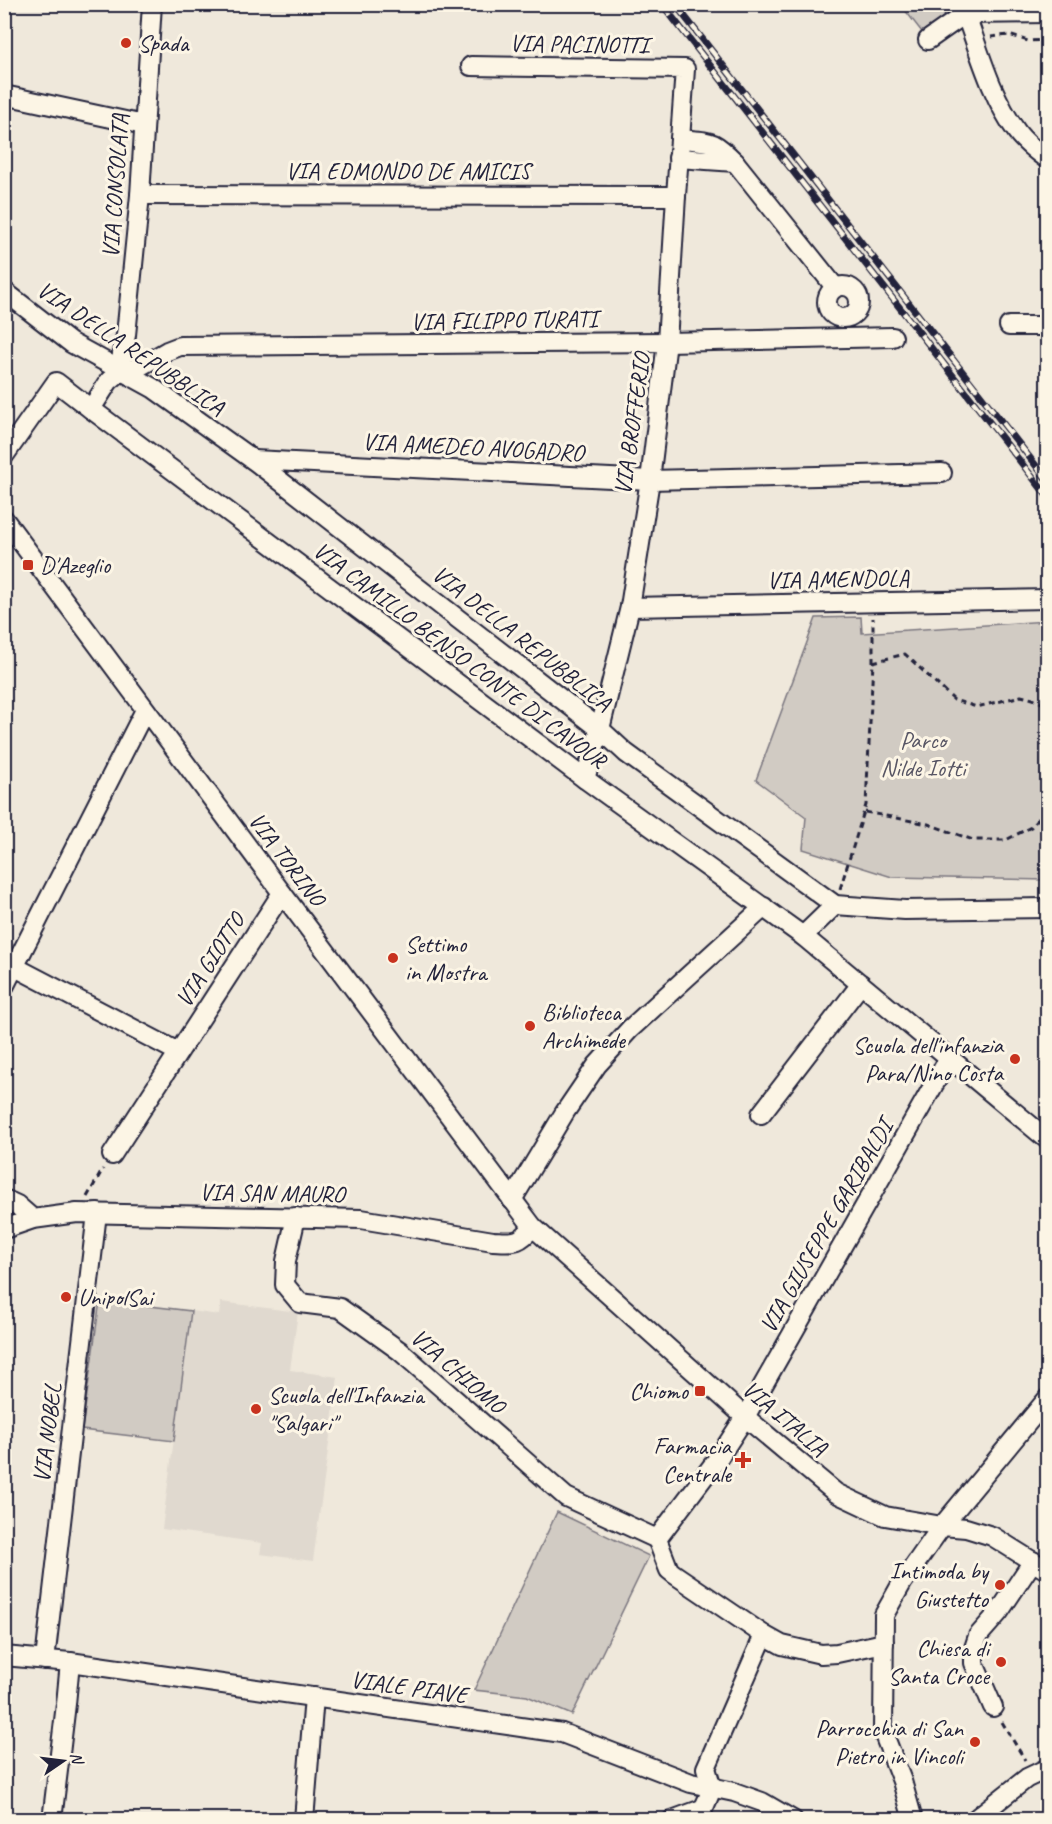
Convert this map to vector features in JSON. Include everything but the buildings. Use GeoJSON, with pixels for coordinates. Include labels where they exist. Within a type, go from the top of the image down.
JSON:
{"type":"FeatureCollection","features":[{"type":"Feature","properties":{"kind":"street","name":"VIA CONSOLATA"},"geometry":{"type":"LineString","coordinates":[[121,371],[140,195],[152,4]]}},
{"type":"Feature","properties":{"kind":"street"},"geometry":{"type":"LineString","coordinates":[[928,40],[964,9],[1047,13]]}},
{"type":"Feature","properties":{"kind":"street"},"geometry":{"type":"LineString","coordinates":[[964,9],[994,89],[1006,114],[1018,134],[1047,160]]}},
{"type":"Feature","properties":{"kind":"street","name":"VIA PACINOTTI"},"geometry":{"type":"LineString","coordinates":[[471,66],[685,69]]}},
{"type":"Feature","properties":{"kind":"street","name":"VIA BROFFERIO"},"geometry":{"type":"LineString","coordinates":[[585,779],[600,729],[630,607],[650,480],[668,342],[675,196],[685,69]]}},
{"type":"Feature","properties":{"kind":"street"},"geometry":{"type":"LineString","coordinates":[[4,95],[144,125]]}},
{"type":"Feature","properties":{"kind":"street"},"geometry":{"type":"LineString","coordinates":[[680,139],[712,142],[720,147],[735,162],[835,287],[844,285],[852,287],[858,294],[860,302],[858,310],[843,319],[843,339]]}},
{"type":"Feature","properties":{"kind":"street"},"geometry":{"type":"LineString","coordinates":[[678,158],[735,162]]}},
{"type":"Feature","properties":{"kind":"street","name":"VIA EDMONDO DE AMICIS"},"geometry":{"type":"LineString","coordinates":[[140,195],[675,196]]}},
{"type":"Feature","properties":{"kind":"street","name":"VIA DELLA REPUBBLICA"},"geometry":{"type":"LineString","coordinates":[[4,291],[71,343],[153,388],[254,460],[600,729],[626,753],[835,905]]}},
{"type":"Feature","properties":{"kind":"street"},"geometry":{"type":"LineString","coordinates":[[1009,326],[1047,327]]}},
{"type":"Feature","properties":{"kind":"street","name":"VIA FILIPPO TURATI"},"geometry":{"type":"LineString","coordinates":[[121,371],[139,367],[180,346],[893,338]]}},
{"type":"Feature","properties":{"kind":"street"},"geometry":{"type":"LineString","coordinates":[[91,409],[110,381],[121,371]]}},
{"type":"Feature","properties":{"kind":"street","name":"VIA CAMILLO BENSO CONTE DI CAVOUR"},"geometry":{"type":"LineString","coordinates":[[4,456],[56,382],[585,779],[803,936],[1047,1140]]}},
{"type":"Feature","properties":{"kind":"street","name":"VIA AMEDEO AVOGADRO"},"geometry":{"type":"LineString","coordinates":[[254,460],[650,480],[942,473]]}},
{"type":"Feature","properties":{"kind":"street","name":"VIA TORINO"},"geometry":{"type":"LineString","coordinates":[[4,519],[533,1227]]}},
{"type":"Feature","properties":{"kind":"street","name":"VIA AMENDOLA"},"geometry":{"type":"LineString","coordinates":[[630,607],[1047,599]]}},
{"type":"Feature","properties":{"kind":"street"},"geometry":{"type":"LineString","coordinates":[[4,987],[145,710]]}},
{"type":"Feature","properties":{"kind":"street","name":"VIA GIOTTO"},"geometry":{"type":"LineString","coordinates":[[112,1155],[282,894]]}},
{"type":"Feature","properties":{"kind":"street"},"geometry":{"type":"LineString","coordinates":[[803,936],[835,905],[905,910],[1047,908]]}},
{"type":"Feature","properties":{"kind":"street"},"geometry":{"type":"LineString","coordinates":[[513,1200],[565,1112],[597,1065],[630,1029],[764,907]]}},
{"type":"Feature","properties":{"kind":"street"},"geometry":{"type":"LineString","coordinates":[[15,967],[178,1052]]}},
{"type":"Feature","properties":{"kind":"street"},"geometry":{"type":"LineString","coordinates":[[761,1114],[861,984]]}},
{"type":"Feature","properties":{"kind":"street","name":"VIA GIUSEPPE GARIBALDI"},"geometry":{"type":"LineString","coordinates":[[745,1417],[949,1058]]}},
{"type":"Feature","properties":{"kind":"street"},"geometry":{"type":"LineString","coordinates":[[4,1199],[17,1205],[33,1219]]}},
{"type":"Feature","properties":{"kind":"street","name":"VIA SAN MAURO"},"geometry":{"type":"LineString","coordinates":[[4,1229],[33,1219],[77,1213],[362,1219],[511,1242],[522,1239],[533,1227]]}},
{"type":"Feature","properties":{"kind":"street","name":"VIA NOBEL"},"geometry":{"type":"LineString","coordinates":[[45,1660],[97,1213]]}},
{"type":"Feature","properties":{"kind":"street","name":"VIA CHIOMO"},"geometry":{"type":"LineString","coordinates":[[296,1217],[286,1261],[285,1285],[300,1303],[340,1308],[400,1351],[566,1497],[657,1539]]}},
{"type":"Feature","properties":{"kind":"street","name":"VIA ITALIA"},"geometry":{"type":"LineString","coordinates":[[533,1227],[745,1417],[836,1493],[885,1516],[966,1528],[992,1536],[1040,1566]]}},
{"type":"Feature","properties":{"kind":"street"},"geometry":{"type":"LineString","coordinates":[[913,1820],[902,1781],[883,1732],[884,1615],[902,1583],[942,1526],[1044,1408]]}},
{"type":"Feature","properties":{"kind":"street"},"geometry":{"type":"LineString","coordinates":[[745,1417],[719,1457],[657,1539],[669,1569],[782,1645],[820,1654],[837,1653],[884,1643]]}},
{"type":"Feature","properties":{"kind":"street"},"geometry":{"type":"LineString","coordinates":[[993,1707],[974,1663],[974,1648],[978,1636],[1040,1566]]}},
{"type":"Feature","properties":{"kind":"street"},"geometry":{"type":"LineString","coordinates":[[672,1820],[700,1814],[708,1802],[712,1788],[706,1768],[764,1635]]}},
{"type":"Feature","properties":{"kind":"street","name":"VIALE PIAVE"},"geometry":{"type":"LineString","coordinates":[[4,1656],[70,1662],[562,1733],[691,1783],[734,1792],[762,1802],[793,1820]]}},
{"type":"Feature","properties":{"kind":"street"},"geometry":{"type":"LineString","coordinates":[[52,1820],[70,1662]]}},
{"type":"Feature","properties":{"kind":"street"},"geometry":{"type":"LineString","coordinates":[[304,1820],[314,1697]]}},
{"type":"Feature","properties":{"kind":"street"},"geometry":{"type":"LineString","coordinates":[[974,1820],[1036,1773]]}},
{"type":"Feature","properties":{"kind":"path"},"geometry":{"type":"LineString","coordinates":[[993,41],[991,37],[1009,35],[1028,41],[1047,40]]}},
{"type":"Feature","properties":{"kind":"path"},"geometry":{"type":"LineString","coordinates":[[835,905],[867,805],[873,662],[872,602]]}},
{"type":"Feature","properties":{"kind":"path"},"geometry":{"type":"LineString","coordinates":[[873,662],[905,654],[954,700],[977,707],[1021,696],[1047,706]]}},
{"type":"Feature","properties":{"kind":"path"},"geometry":{"type":"LineString","coordinates":[[864,812],[928,824],[973,840],[1006,840],[1031,827],[1047,807]]}},
{"type":"Feature","properties":{"kind":"path"},"geometry":{"type":"LineString","coordinates":[[77,1213],[112,1155]]}},
{"type":"Feature","properties":{"kind":"path"},"geometry":{"type":"LineString","coordinates":[[993,1707],[1036,1773]]}},
{"type":"Feature","properties":{"kind":"shaded area","name":"Scuola dell'Infanzia \"Salgari\""},"geometry":{"type":"Polygon","coordinates":[[[221,1302],[298,1312],[290,1370],[338,1377],[313,1561],[260,1554],[262,1543],[162,1529],[191,1311],[219,1315],[221,1302]]]}},
{"type":"Feature","properties":{"kind":"green space"},"geometry":{"type":"Polygon","coordinates":[[[901,5],[954,5],[956,9],[922,32],[901,5]]]}},
{"type":"Feature","properties":{"kind":"green space","name":"Parco Nilde Iotti"},"geometry":{"type":"Polygon","coordinates":[[[861,617],[862,633],[1047,621],[1047,880],[892,877],[803,849],[806,817],[756,780],[816,618],[861,617]]]}},
{"type":"Feature","properties":{"kind":"green space"},"geometry":{"type":"Polygon","coordinates":[[[100,1300],[191,1311],[174,1441],[82,1430],[100,1300]]]}},
{"type":"Feature","properties":{"kind":"green space"},"geometry":{"type":"Polygon","coordinates":[[[557,1512],[649,1556],[572,1715],[527,1696],[474,1690],[557,1512]]]}},
{"type":"Feature","properties":{"kind":"railway"},"geometry":{"type":"LineString","coordinates":[[662,4],[1048,497]]}},
{"type":"Feature","properties":{"kind":"railway"},"geometry":{"type":"LineString","coordinates":[[675,4],[1048,481]]}},
{"type":"Feature","properties":{"kind":"place","name":"Spada"},"geometry":{"type":"Point","coordinates":[126,43]}},
{"type":"Feature","properties":{"kind":"place","name":"D'Azeglio"},"geometry":{"type":"Point","coordinates":[28,565]}},
{"type":"Feature","properties":{"kind":"place","name":"Settimo in Mostra"},"geometry":{"type":"Point","coordinates":[393,958]}},
{"type":"Feature","properties":{"kind":"place","name":"Biblioteca Archimede"},"geometry":{"type":"Point","coordinates":[530,1026]}},
{"type":"Feature","properties":{"kind":"place","name":"Scuola dell'infanzia Para/Nino Costa"},"geometry":{"type":"Point","coordinates":[1015,1059]}},
{"type":"Feature","properties":{"kind":"place","name":"UnipolSai"},"geometry":{"type":"Point","coordinates":[66,1297]}},
{"type":"Feature","properties":{"kind":"place","name":"Chiomo"},"geometry":{"type":"Point","coordinates":[700,1391]}},
{"type":"Feature","properties":{"kind":"place","name":"Scuola dell'Infanzia \"Salgari\""},"geometry":{"type":"Point","coordinates":[256,1409]}},
{"type":"Feature","properties":{"kind":"place","name":"Farmacia Centrale"},"geometry":{"type":"Point","coordinates":[743,1460]}},
{"type":"Feature","properties":{"kind":"place","name":"Intimoda by Giustetto"},"geometry":{"type":"Point","coordinates":[1000,1585]}},
{"type":"Feature","properties":{"kind":"place","name":"Chiesa di Santa Croce"},"geometry":{"type":"Point","coordinates":[1001,1662]}},
{"type":"Feature","properties":{"kind":"place","name":"Parrocchia di San Pietro in Vincoli"},"geometry":{"type":"Point","coordinates":[975,1742]}}]}
